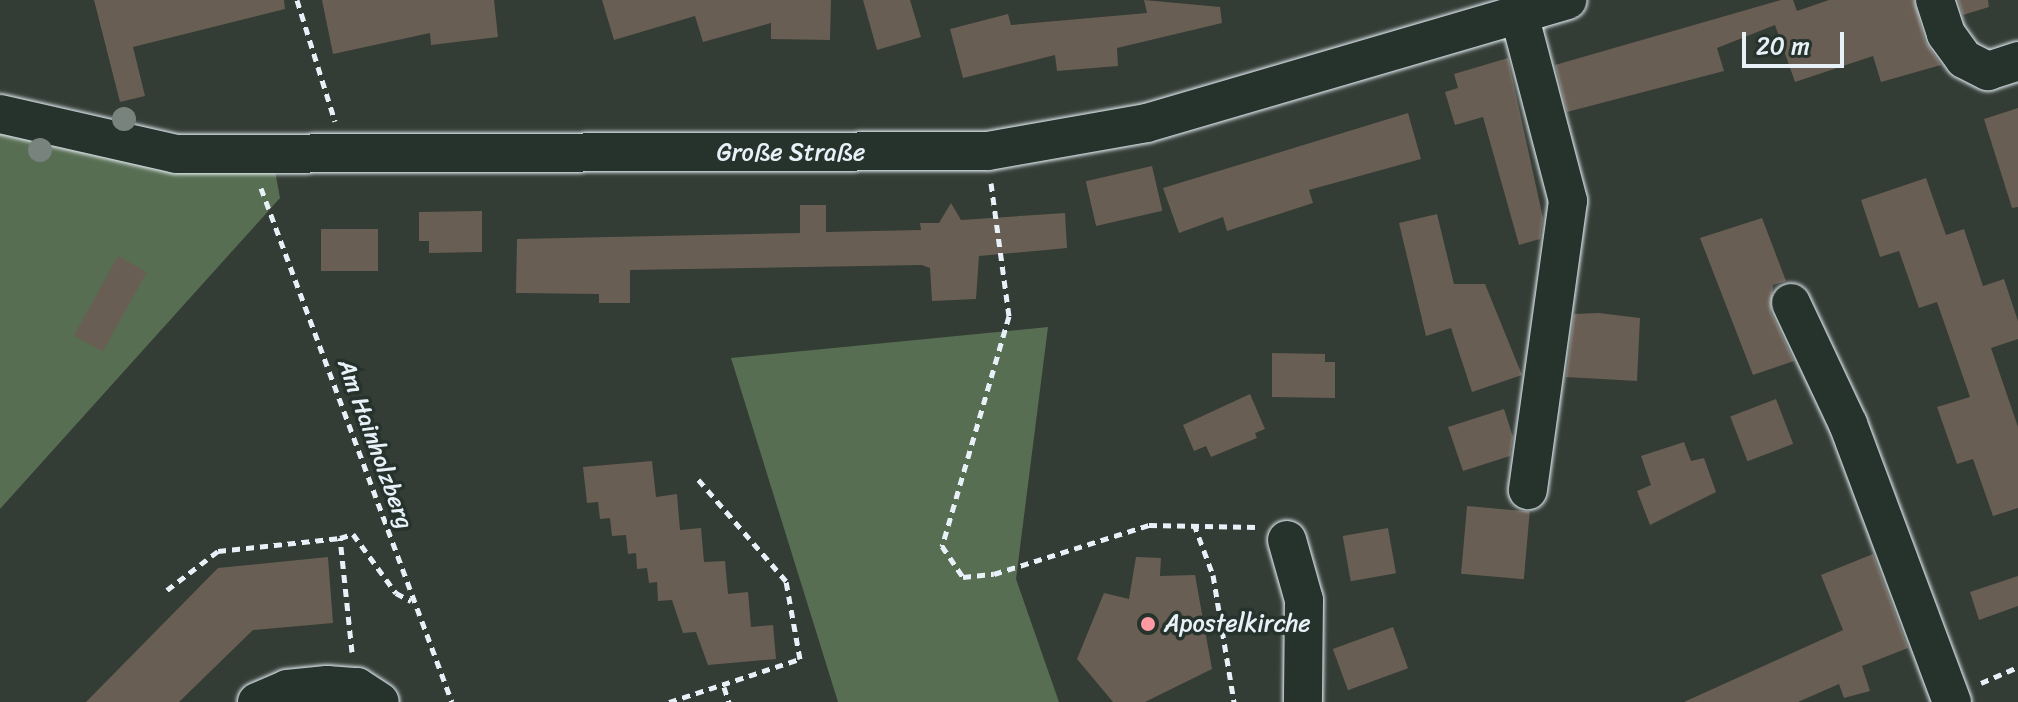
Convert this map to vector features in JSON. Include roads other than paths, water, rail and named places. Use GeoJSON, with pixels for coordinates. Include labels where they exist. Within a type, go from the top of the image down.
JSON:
{"type":"FeatureCollection","features":[{"type":"Feature","properties":{"kind":"street","name":"Große Straße"},"geometry":{"type":"LineString","coordinates":[[0,114],[176,154],[988,151],[1147,123],[1567,0]]}},
{"type":"Feature","properties":{"kind":"street"},"geometry":{"type":"LineString","coordinates":[[1935,0],[1946,34],[1964,59],[1988,71],[2018,61]]}},
{"type":"Feature","properties":{"kind":"street"},"geometry":{"type":"LineString","coordinates":[[1519,14],[1568,201],[1528,490]]}},
{"type":"Feature","properties":{"kind":"street"},"geometry":{"type":"LineString","coordinates":[[1791,303],[1848,424],[1952,702]]}},
{"type":"Feature","properties":{"kind":"street"},"geometry":{"type":"LineString","coordinates":[[1287,540],[1304,600],[1303,702]]}},
{"type":"Feature","properties":{"kind":"street"},"geometry":{"type":"LineString","coordinates":[[257,702],[287,689],[343,685],[364,689],[380,702]]}},
{"type":"Feature","properties":{"kind":"place","name":"Apostelkirche"},"geometry":{"type":"Point","coordinates":[1148,624]}}]}
